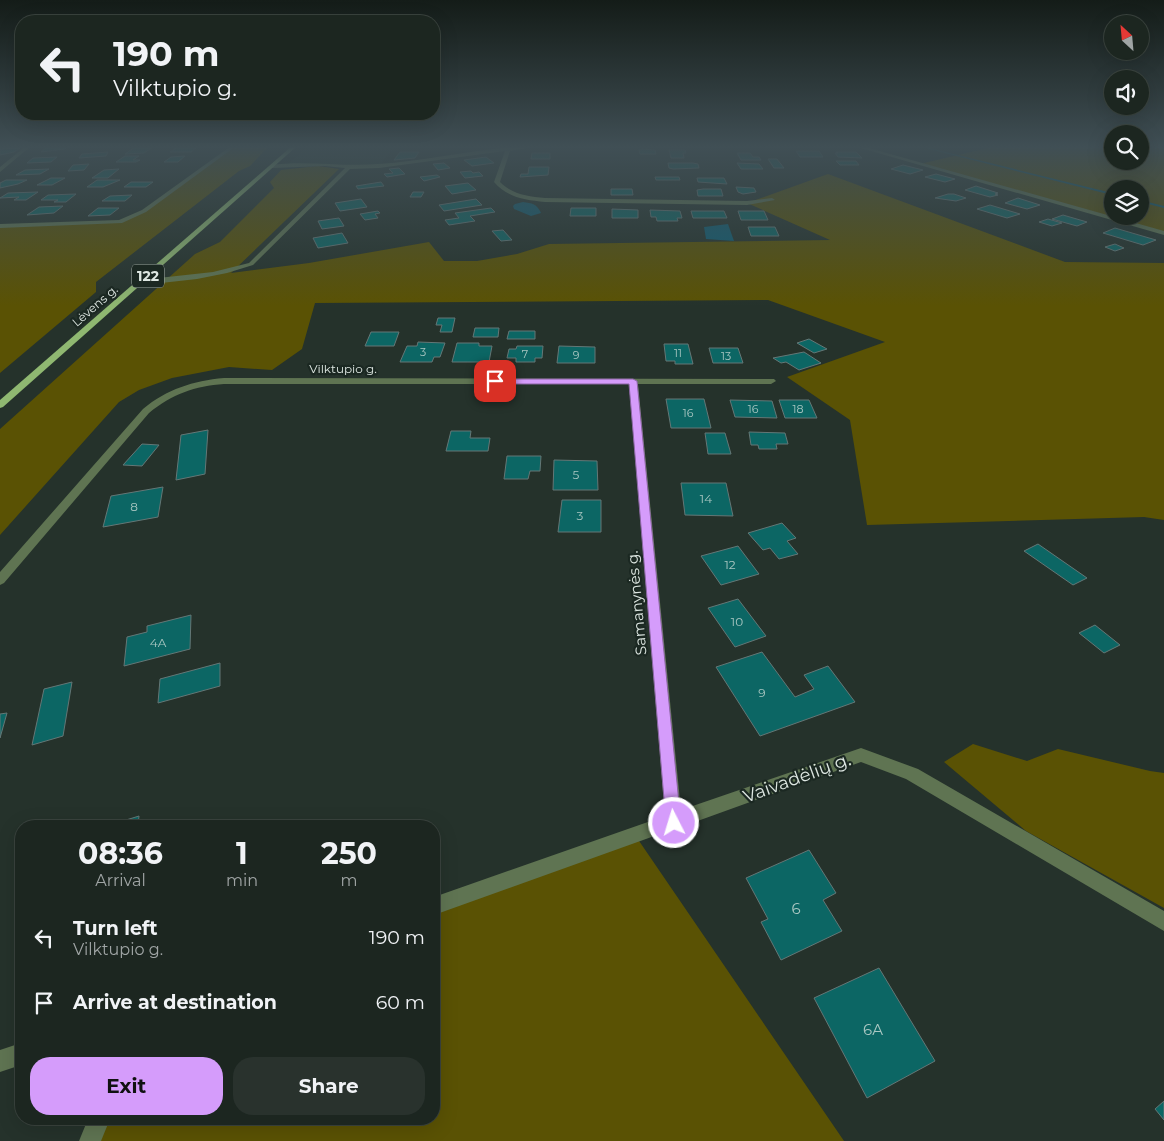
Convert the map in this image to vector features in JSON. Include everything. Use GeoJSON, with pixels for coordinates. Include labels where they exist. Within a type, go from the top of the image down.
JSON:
{"type":"FeatureCollection","features":[{"type":"Feature","properties":{"kind":"main road","name":"Lėvens g."},"geometry":{"type":"LineString","coordinates":[[2,402],[234,199]]}},
{"type":"Feature","properties":{"kind":"street"},"geometry":{"type":"LineString","coordinates":[[0,226],[109,223],[124,220],[144,211],[160,199]]}},
{"type":"Feature","properties":{"kind":"street"},"geometry":{"type":"LineString","coordinates":[[140,282],[232,270],[251,264],[316,199]]}},
{"type":"Feature","properties":{"kind":"street"},"geometry":{"type":"LineString","coordinates":[[539,199],[746,202],[772,200]]}},
{"type":"Feature","properties":{"kind":"street"},"geometry":{"type":"LineString","coordinates":[[1045,199],[1164,233]]}},
{"type":"Feature","properties":{"kind":"street","name":"Vilktupio g."},"geometry":{"type":"LineString","coordinates":[[0,580],[146,411],[165,396],[189,386],[224,381],[771,382]]}},
{"type":"Feature","properties":{"kind":"street","name":"Samanynės g."},"geometry":{"type":"LineString","coordinates":[[633,381],[674,823]]}},
{"type":"Feature","properties":{"kind":"street","name":"Vaivadėlių g."},"geometry":{"type":"LineString","coordinates":[[440,904],[674,823],[861,755],[912,774],[1164,922]]}},
{"type":"Feature","properties":{"kind":"street"},"geometry":{"type":"LineString","coordinates":[[0,1061],[15,1056]]}},
{"type":"Feature","properties":{"kind":"street"},"geometry":{"type":"LineString","coordinates":[[90,1141],[97,1125]]}},
{"type":"Feature","properties":{"kind":"shaded area"},"geometry":{"type":"Polygon","coordinates":[[[160,199],[203,199],[96,282],[96,292],[0,373],[0,226],[120,222],[144,211],[160,199]]]}},
{"type":"Feature","properties":{"kind":"shaded area"},"geometry":{"type":"Polygon","coordinates":[[[263,199],[308,199],[231,273],[309,263],[429,242],[444,261],[477,261],[517,254],[549,244],[830,240],[747,203],[757,199],[896,199],[1065,262],[1164,263],[1164,520],[1144,517],[867,525],[850,420],[787,377],[885,342],[768,300],[315,303],[302,349],[272,370],[229,367],[172,378],[139,390],[119,402],[0,535],[0,429],[195,254],[220,242],[263,199]]]}},
{"type":"Feature","properties":{"kind":"shaded area"},"geometry":{"type":"Polygon","coordinates":[[[1045,199],[1104,199],[1104,216],[1045,199]]]}},
{"type":"Feature","properties":{"kind":"shaded area"},"geometry":{"type":"Polygon","coordinates":[[[1149,199],[1164,199],[1164,233],[1136,225],[1149,225],[1149,199]]]}},
{"type":"Feature","properties":{"kind":"shaded area"},"geometry":{"type":"Polygon","coordinates":[[[973,744],[1027,761],[1058,749],[1164,773],[1164,908],[1026,831],[944,762],[973,744]]]}},
{"type":"Feature","properties":{"kind":"shaded area"},"geometry":{"type":"Polygon","coordinates":[[[635,835],[844,1141],[90,1141],[97,1125],[440,1125],[440,904],[635,835]]]}},
{"type":"Feature","properties":{"kind":"water"},"geometry":{"type":"Polygon","coordinates":[[[523,202],[534,205],[541,213],[531,216],[514,209],[513,206],[515,204],[523,202]]]}},
{"type":"Feature","properties":{"kind":"water"},"geometry":{"type":"Polygon","coordinates":[[[728,224],[734,241],[706,239],[704,227],[728,224]]]}},
{"type":"Feature","properties":{"kind":"building"},"geometry":{"type":"Polygon","coordinates":[[[42,199],[69,199],[66,202],[42,199]]]}},
{"type":"Feature","properties":{"kind":"building"},"geometry":{"type":"Polygon","coordinates":[[[105,199],[127,199],[125,201],[102,201],[105,199]]]}},
{"type":"Feature","properties":{"kind":"building"},"geometry":{"type":"Polygon","coordinates":[[[361,199],[367,207],[340,211],[335,203],[361,199]]]}},
{"type":"Feature","properties":{"kind":"building"},"geometry":{"type":"Polygon","coordinates":[[[476,199],[482,205],[444,211],[439,205],[476,199]]]}},
{"type":"Feature","properties":{"kind":"building"},"geometry":{"type":"Polygon","coordinates":[[[944,199],[962,199],[956,201],[944,199]]]}},
{"type":"Feature","properties":{"kind":"building"},"geometry":{"type":"Polygon","coordinates":[[[1015,199],[1022,199],[1040,205],[1027,209],[1005,203],[1015,199]]]}},
{"type":"Feature","properties":{"kind":"building"},"geometry":{"type":"Polygon","coordinates":[[[990,205],[1020,214],[1007,218],[977,209],[990,205]]]}},
{"type":"Feature","properties":{"kind":"building"},"geometry":{"type":"Polygon","coordinates":[[[63,206],[54,213],[27,215],[39,207],[63,206]]]}},
{"type":"Feature","properties":{"kind":"building"},"geometry":{"type":"Polygon","coordinates":[[[98,208],[119,208],[110,215],[88,216],[98,208]]]}},
{"type":"Feature","properties":{"kind":"building"},"geometry":{"type":"Polygon","coordinates":[[[491,208],[495,212],[470,216],[475,221],[449,225],[445,220],[459,218],[455,213],[491,208]]]}},
{"type":"Feature","properties":{"kind":"building"},"geometry":{"type":"Polygon","coordinates":[[[571,208],[596,208],[596,216],[570,216],[571,208]]]}},
{"type":"Feature","properties":{"kind":"building"},"geometry":{"type":"Polygon","coordinates":[[[612,209],[638,210],[638,218],[612,218],[612,209]]]}},
{"type":"Feature","properties":{"kind":"building"},"geometry":{"type":"Polygon","coordinates":[[[650,210],[680,211],[682,218],[677,218],[678,221],[657,221],[656,217],[651,217],[650,210]]]}},
{"type":"Feature","properties":{"kind":"building"},"geometry":{"type":"Polygon","coordinates":[[[378,211],[380,213],[375,214],[378,218],[365,220],[360,214],[378,211]]]}},
{"type":"Feature","properties":{"kind":"building"},"geometry":{"type":"Polygon","coordinates":[[[691,211],[724,211],[727,218],[693,218],[691,211]]]}},
{"type":"Feature","properties":{"kind":"building"},"geometry":{"type":"Polygon","coordinates":[[[738,211],[764,211],[768,220],[741,220],[738,211]]]}},
{"type":"Feature","properties":{"kind":"building"},"geometry":{"type":"Polygon","coordinates":[[[1063,215],[1087,222],[1077,226],[1052,219],[1063,215]]]}},
{"type":"Feature","properties":{"kind":"building"},"geometry":{"type":"Polygon","coordinates":[[[339,218],[344,226],[322,229],[318,221],[339,218]]]}},
{"type":"Feature","properties":{"kind":"building"},"geometry":{"type":"Polygon","coordinates":[[[1048,219],[1062,223],[1052,226],[1039,222],[1048,219]]]}},
{"type":"Feature","properties":{"kind":"building"},"geometry":{"type":"Polygon","coordinates":[[[748,227],[775,227],[779,236],[751,236],[748,227]]]}},
{"type":"Feature","properties":{"kind":"building"},"geometry":{"type":"Polygon","coordinates":[[[1115,228],[1156,240],[1143,245],[1103,233],[1115,228]]]}},
{"type":"Feature","properties":{"kind":"building"},"geometry":{"type":"Polygon","coordinates":[[[503,230],[512,240],[501,241],[492,231],[503,230]]]}},
{"type":"Feature","properties":{"kind":"building"},"geometry":{"type":"Polygon","coordinates":[[[342,233],[348,243],[318,248],[313,238],[342,233]]]}},
{"type":"Feature","properties":{"kind":"building"},"geometry":{"type":"Polygon","coordinates":[[[1115,244],[1124,248],[1115,251],[1105,247],[1115,244]]]}},
{"type":"Feature","properties":{"kind":"building"},"geometry":{"type":"Polygon","coordinates":[[[438,318],[455,318],[452,332],[440,332],[442,325],[436,325],[438,318]]]}},
{"type":"Feature","properties":{"kind":"building"},"geometry":{"type":"Polygon","coordinates":[[[475,328],[499,328],[498,337],[473,337],[475,328]]]}},
{"type":"Feature","properties":{"kind":"building"},"geometry":{"type":"Polygon","coordinates":[[[509,331],[535,331],[535,339],[507,339],[509,331]]]}},
{"type":"Feature","properties":{"kind":"building"},"geometry":{"type":"Polygon","coordinates":[[[371,332],[399,332],[394,346],[365,346],[371,332]]]}},
{"type":"Feature","properties":{"kind":"building"},"geometry":{"type":"Polygon","coordinates":[[[809,339],[827,349],[814,353],[797,343],[809,339]]]}},
{"type":"Feature","properties":{"kind":"building"},"geometry":{"type":"Polygon","coordinates":[[[418,342],[445,343],[440,357],[434,357],[432,362],[400,362],[407,346],[417,346],[418,342]]]}},
{"type":"Feature","properties":{"kind":"building"},"geometry":{"type":"Polygon","coordinates":[[[457,343],[479,343],[479,346],[492,346],[489,362],[452,362],[457,343]]]}},
{"type":"Feature","properties":{"kind":"building"},"geometry":{"type":"Polygon","coordinates":[[[664,344],[688,344],[693,364],[675,364],[675,361],[666,361],[664,344]]]}},
{"type":"Feature","properties":{"kind":"building"},"geometry":{"type":"Polygon","coordinates":[[[517,346],[543,346],[542,358],[535,358],[535,362],[516,362],[516,358],[507,358],[509,349],[516,349],[517,346]]]}},
{"type":"Feature","properties":{"kind":"building"},"geometry":{"type":"Polygon","coordinates":[[[559,346],[595,347],[595,363],[557,363],[559,346]]]}},
{"type":"Feature","properties":{"kind":"building"},"geometry":{"type":"Polygon","coordinates":[[[709,348],[738,348],[743,363],[713,363],[709,348]]]}},
{"type":"Feature","properties":{"kind":"building"},"geometry":{"type":"Polygon","coordinates":[[[804,352],[821,363],[799,370],[786,362],[781,363],[773,358],[804,352]]]}},
{"type":"Feature","properties":{"kind":"building"},"geometry":{"type":"Polygon","coordinates":[[[666,399],[704,399],[711,428],[671,428],[666,399]]]}},
{"type":"Feature","properties":{"kind":"building"},"geometry":{"type":"Polygon","coordinates":[[[730,400],[772,401],[777,418],[735,417],[730,400]]]}},
{"type":"Feature","properties":{"kind":"building"},"geometry":{"type":"Polygon","coordinates":[[[779,400],[809,400],[817,418],[785,418],[779,400]]]}},
{"type":"Feature","properties":{"kind":"building"},"geometry":{"type":"Polygon","coordinates":[[[208,430],[205,474],[176,480],[181,435],[208,430]]]}},
{"type":"Feature","properties":{"kind":"building"},"geometry":{"type":"Polygon","coordinates":[[[451,431],[471,431],[470,438],[490,438],[488,451],[446,451],[451,431]]]}},
{"type":"Feature","properties":{"kind":"building"},"geometry":{"type":"Polygon","coordinates":[[[749,432],[785,433],[788,444],[776,444],[777,449],[759,449],[758,445],[751,445],[749,432]]]}},
{"type":"Feature","properties":{"kind":"building"},"geometry":{"type":"Polygon","coordinates":[[[705,433],[725,433],[731,454],[708,454],[705,433]]]}},
{"type":"Feature","properties":{"kind":"building"},"geometry":{"type":"Polygon","coordinates":[[[142,444],[159,445],[142,466],[123,465],[142,444]]]}},
{"type":"Feature","properties":{"kind":"building"},"geometry":{"type":"Polygon","coordinates":[[[507,456],[541,456],[540,471],[530,471],[528,479],[504,479],[507,456]]]}},
{"type":"Feature","properties":{"kind":"building"},"geometry":{"type":"Polygon","coordinates":[[[554,460],[597,461],[598,490],[553,490],[554,460]]]}},
{"type":"Feature","properties":{"kind":"building"},"geometry":{"type":"Polygon","coordinates":[[[681,483],[726,483],[733,516],[685,515],[681,483]]]}},
{"type":"Feature","properties":{"kind":"building"},"geometry":{"type":"Polygon","coordinates":[[[163,487],[158,517],[103,527],[111,496],[163,487]]]}},
{"type":"Feature","properties":{"kind":"building"},"geometry":{"type":"Polygon","coordinates":[[[562,500],[601,500],[601,532],[558,532],[562,500]]]}},
{"type":"Feature","properties":{"kind":"building"},"geometry":{"type":"Polygon","coordinates":[[[782,523],[796,538],[787,541],[798,554],[779,559],[770,548],[763,550],[748,533],[782,523]]]}},
{"type":"Feature","properties":{"kind":"building"},"geometry":{"type":"Polygon","coordinates":[[[1038,544],[1087,578],[1073,585],[1024,551],[1038,544]]]}},
{"type":"Feature","properties":{"kind":"building"},"geometry":{"type":"Polygon","coordinates":[[[738,546],[759,574],[721,585],[701,556],[738,546]]]}},
{"type":"Feature","properties":{"kind":"building"},"geometry":{"type":"Polygon","coordinates":[[[738,599],[766,636],[735,647],[708,608],[738,599]]]}},
{"type":"Feature","properties":{"kind":"building"},"geometry":{"type":"Polygon","coordinates":[[[191,615],[190,649],[124,666],[127,637],[147,632],[147,626],[191,615]]]}},
{"type":"Feature","properties":{"kind":"building"},"geometry":{"type":"Polygon","coordinates":[[[1095,625],[1120,645],[1104,653],[1079,633],[1095,625]]]}},
{"type":"Feature","properties":{"kind":"building"},"geometry":{"type":"Polygon","coordinates":[[[762,652],[795,697],[814,689],[804,675],[828,666],[855,702],[760,736],[716,667],[762,652]]]}},
{"type":"Feature","properties":{"kind":"building"},"geometry":{"type":"Polygon","coordinates":[[[220,663],[220,686],[158,703],[160,679],[220,663]]]}},
{"type":"Feature","properties":{"kind":"building"},"geometry":{"type":"Polygon","coordinates":[[[72,682],[63,736],[32,745],[44,689],[72,682]]]}},
{"type":"Feature","properties":{"kind":"building"},"geometry":{"type":"Polygon","coordinates":[[[7,713],[0,738],[0,714],[7,713]]]}},
{"type":"Feature","properties":{"kind":"building"},"geometry":{"type":"Polygon","coordinates":[[[139,816],[139,820],[126,820],[139,816]]]}},
{"type":"Feature","properties":{"kind":"building"},"geometry":{"type":"Polygon","coordinates":[[[809,850],[836,893],[823,900],[842,931],[781,960],[761,922],[768,919],[746,878],[809,850]]]}},
{"type":"Feature","properties":{"kind":"building"},"geometry":{"type":"Polygon","coordinates":[[[879,968],[935,1061],[867,1098],[814,998],[879,968]]]}},
{"type":"Feature","properties":{"kind":"building"},"geometry":{"type":"Polygon","coordinates":[[[1164,1101],[1164,1120],[1155,1109],[1164,1101]]]}},
{"type":"Feature","properties":{"kind":"waterway"},"geometry":{"type":"LineString","coordinates":[[1149,203],[1164,207]]}},
{"type":"Feature","properties":{"kind":"route"},"geometry":{"type":"LineString","coordinates":[[495,381],[633,381],[674,823]]}}]}
